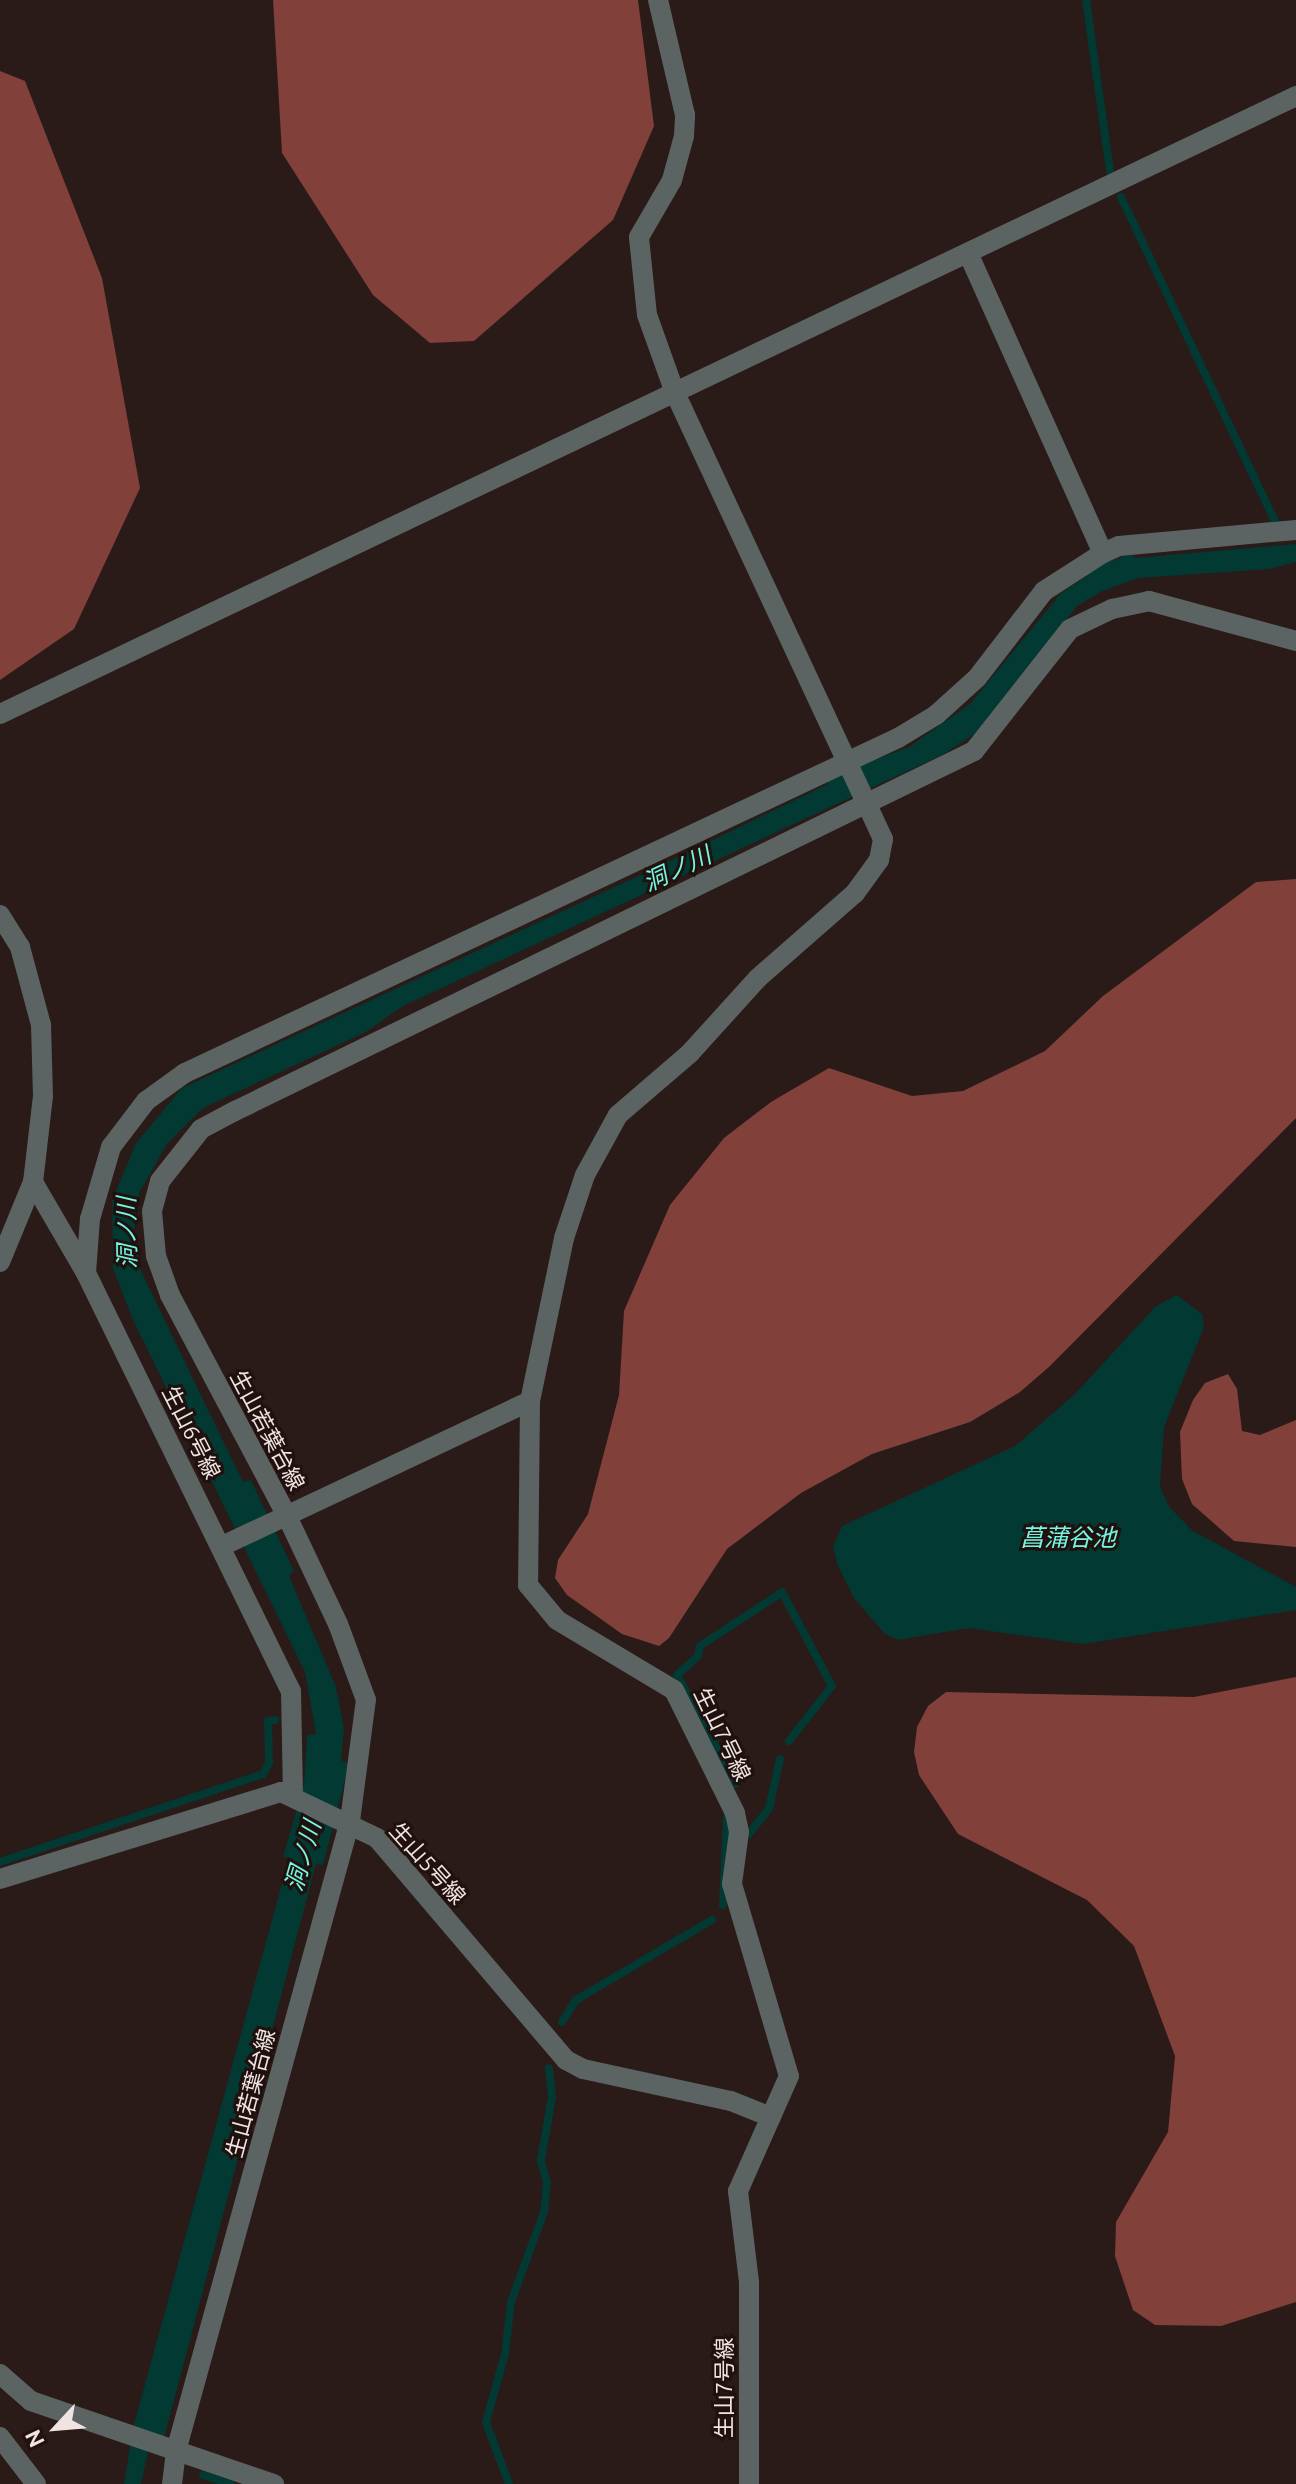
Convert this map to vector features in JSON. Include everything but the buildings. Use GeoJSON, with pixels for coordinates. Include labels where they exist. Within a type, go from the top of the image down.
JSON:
{"type":"FeatureCollection","features":[{"type":"Feature","properties":{"kind":"street","name":"生山7号線"},"geometry":{"type":"LineString","coordinates":[[658,0],[685,115],[684,136],[672,180],[639,237],[647,315],[675,393],[870,803],[883,839],[879,860],[855,893],[618,1115],[585,1175],[564,1238],[530,1401],[528,1585],[557,1620],[674,1690],[735,1813],[739,1832],[732,1884],[789,2076],[738,2191],[749,2282],[749,2484]]}},
{"type":"Feature","properties":{"kind":"street"},"geometry":{"type":"LineString","coordinates":[[0,714],[1296,96]]}},
{"type":"Feature","properties":{"kind":"street"},"geometry":{"type":"LineString","coordinates":[[968,253],[1103,553]]}},
{"type":"Feature","properties":{"kind":"street"},"geometry":{"type":"LineString","coordinates":[[86,1273],[90,1219],[111,1147],[146,1101],[185,1073],[338,998],[385,983],[849,758],[898,738],[936,715],[977,678],[1044,591],[1103,553],[1119,546],[1296,530]]}},
{"type":"Feature","properties":{"kind":"street","name":"生山若葉台線"},"geometry":{"type":"LineString","coordinates":[[172,2484],[176,2451],[350,1821],[366,1700],[338,1624],[287,1516],[170,1295],[156,1256],[152,1211],[160,1181],[201,1129],[235,1111],[974,751],[1070,629],[1112,609],[1149,601],[1296,641]]}},
{"type":"Feature","properties":{"kind":"street"},"geometry":{"type":"LineString","coordinates":[[0,915],[20,947],[41,1025],[43,1096],[33,1182],[0,1262]]}},
{"type":"Feature","properties":{"kind":"street","name":"生山6号線"},"geometry":{"type":"LineString","coordinates":[[33,1182],[86,1273],[291,1691],[293,1797]]}},
{"type":"Feature","properties":{"kind":"street"},"geometry":{"type":"LineString","coordinates":[[222,1546],[530,1401]]}},
{"type":"Feature","properties":{"kind":"street","name":"生山5号線"},"geometry":{"type":"LineString","coordinates":[[0,1879],[238,1802],[281,1792],[350,1821],[377,1838],[566,2060],[583,2069],[731,2101],[771,2117]]}},
{"type":"Feature","properties":{"kind":"street"},"geometry":{"type":"LineString","coordinates":[[0,2374],[31,2401],[274,2484]]}},
{"type":"Feature","properties":{"kind":"street"},"geometry":{"type":"LineString","coordinates":[[0,2437],[36,2484]]}},
{"type":"Feature","properties":{"kind":"shaded area"},"geometry":{"type":"Polygon","coordinates":[[[273,0],[638,0],[654,126],[613,220],[474,341],[430,343],[373,295],[282,153],[273,0]]]}},
{"type":"Feature","properties":{"kind":"shaded area"},"geometry":{"type":"Polygon","coordinates":[[[0,71],[25,81],[102,278],[140,488],[74,629],[0,680],[0,71]]]}},
{"type":"Feature","properties":{"kind":"shaded area"},"geometry":{"type":"Polygon","coordinates":[[[1296,879],[1296,1118],[1050,1366],[1020,1392],[970,1422],[872,1454],[801,1493],[727,1549],[669,1638],[659,1646],[622,1634],[567,1595],[555,1578],[558,1560],[588,1514],[619,1395],[624,1311],[670,1205],[724,1138],[771,1102],[829,1068],[912,1096],[963,1091],[1045,1051],[1103,996],[1256,882],[1296,879]]]}},
{"type":"Feature","properties":{"kind":"shaded area"},"geometry":{"type":"Polygon","coordinates":[[[1228,1374],[1237,1389],[1242,1431],[1260,1435],[1296,1420],[1296,1547],[1234,1541],[1192,1504],[1182,1479],[1180,1432],[1193,1400],[1205,1383],[1228,1374]]]}},
{"type":"Feature","properties":{"kind":"shaded area"},"geometry":{"type":"Polygon","coordinates":[[[1296,1677],[1296,2302],[1221,2326],[1155,2325],[1133,2310],[1115,2256],[1116,2222],[1168,2132],[1175,2056],[1134,1946],[1087,1900],[958,1834],[919,1775],[914,1752],[917,1727],[928,1706],[946,1692],[1194,1697],[1296,1677]]]}},
{"type":"Feature","properties":{"kind":"water","name":"洞ノ川"},"geometry":{"type":"Polygon","coordinates":[[[1296,544],[1296,562],[1269,569],[1139,578],[1102,591],[1077,606],[975,734],[942,755],[403,1006],[366,1032],[203,1108],[167,1144],[139,1193],[134,1231],[141,1271],[243,1482],[251,1480],[294,1571],[289,1576],[336,1687],[344,1729],[341,1760],[349,1764],[323,1865],[316,1864],[164,2438],[148,2452],[141,2484],[124,2484],[133,2428],[289,1858],[283,1857],[304,1784],[307,1735],[316,1734],[305,1672],[133,1320],[113,1268],[112,1201],[136,1143],[182,1088],[653,869],[828,784],[826,778],[909,747],[970,704],[1061,593],[1087,576],[1085,571],[1132,553],[1135,558],[1296,544]]]}},
{"type":"Feature","properties":{"kind":"water","name":"菖蒲谷池"},"geometry":{"type":"Polygon","coordinates":[[[1177,1295],[1202,1314],[1204,1327],[1164,1427],[1160,1487],[1170,1508],[1193,1531],[1296,1587],[1296,1610],[1083,1644],[969,1628],[898,1640],[885,1634],[854,1598],[838,1566],[833,1547],[842,1526],[1015,1446],[1075,1394],[1156,1306],[1177,1295]]]}},
{"type":"Feature","properties":{"kind":"waterway"},"geometry":{"type":"LineString","coordinates":[[1086,0],[1110,171]]}},
{"type":"Feature","properties":{"kind":"waterway"},"geometry":{"type":"LineString","coordinates":[[1121,197],[1276,523]]}},
{"type":"Feature","properties":{"kind":"waterway"},"geometry":{"type":"LineString","coordinates":[[782,1592],[832,1686],[789,1741]]}},
{"type":"Feature","properties":{"kind":"waterway"},"geometry":{"type":"LineString","coordinates":[[736,1784],[677,1675],[698,1656],[700,1646],[781,1593]]}},
{"type":"Feature","properties":{"kind":"waterway"},"geometry":{"type":"LineString","coordinates":[[0,1862],[263,1774],[269,1763],[268,1721],[275,1720]]}},
{"type":"Feature","properties":{"kind":"waterway"},"geometry":{"type":"LineString","coordinates":[[749,1834],[769,1808],[780,1759]]}},
{"type":"Feature","properties":{"kind":"waterway"},"geometry":{"type":"LineString","coordinates":[[723,1905],[727,1817]]}},
{"type":"Feature","properties":{"kind":"waterway"},"geometry":{"type":"LineString","coordinates":[[562,2022],[576,2000],[712,1920]]}},
{"type":"Feature","properties":{"kind":"waterway"},"geometry":{"type":"LineString","coordinates":[[509,2484],[486,2422],[505,2354],[511,2302],[544,2212],[547,2183],[541,2160],[552,2097],[549,2068]]}},
{"type":"Feature","properties":{"kind":"waterway"},"geometry":{"type":"LineString","coordinates":[[203,2475],[231,2484]]}}]}
